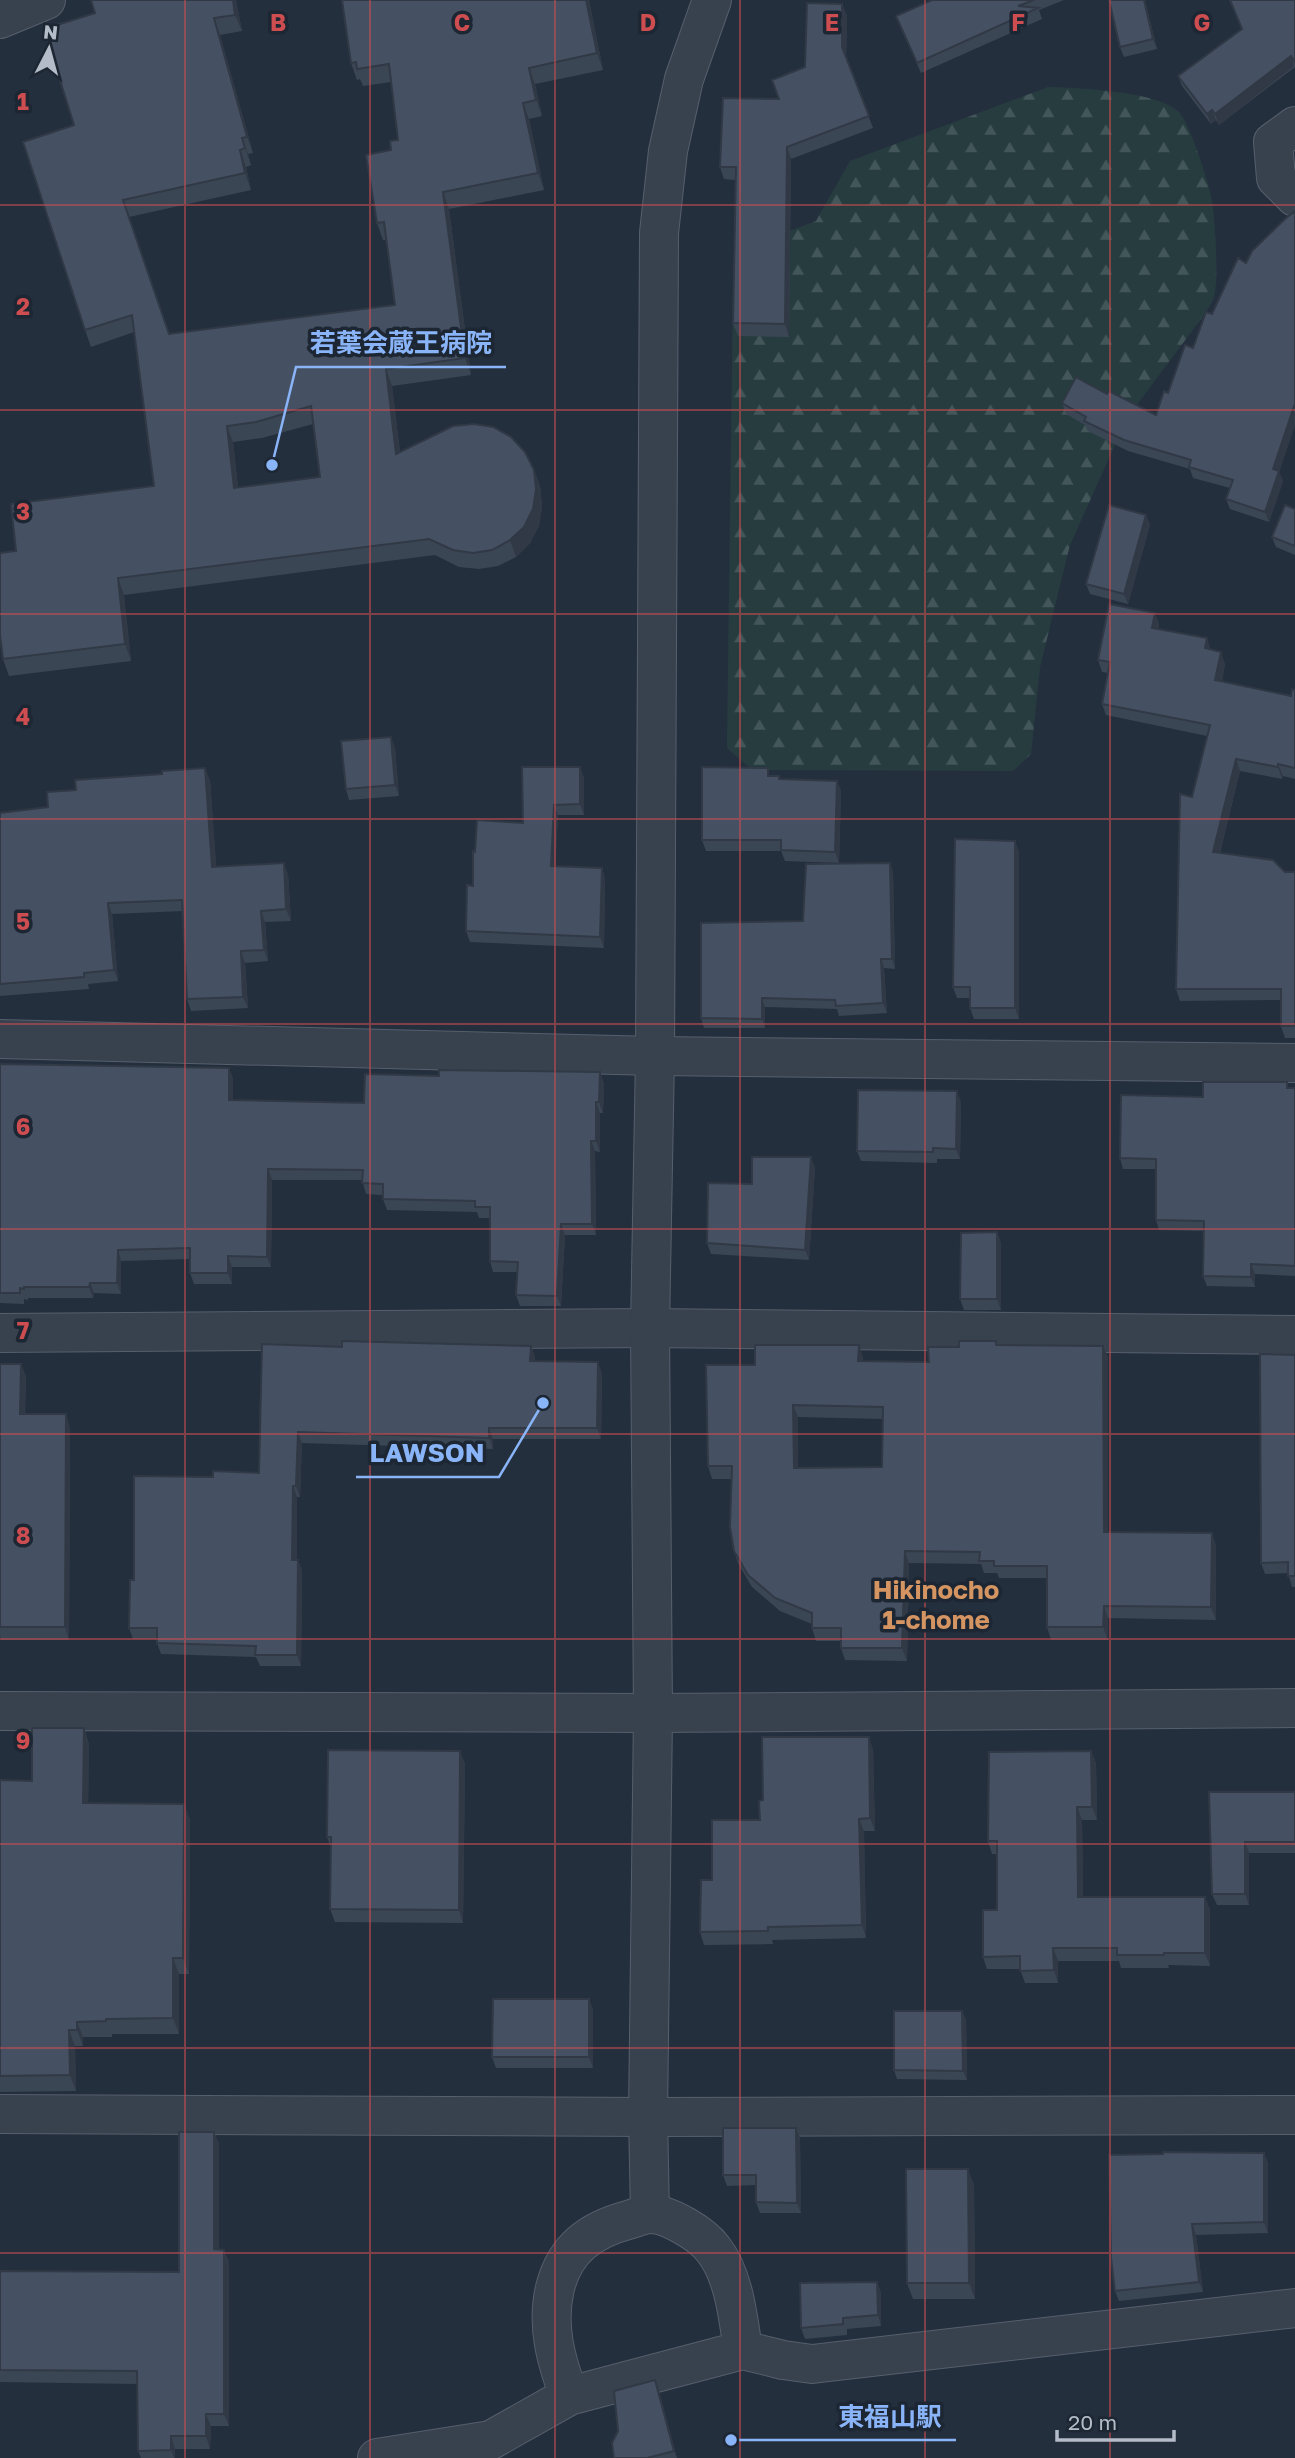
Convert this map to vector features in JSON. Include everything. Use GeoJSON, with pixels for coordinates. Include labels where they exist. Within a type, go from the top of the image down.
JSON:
{"type":"FeatureCollection","features":[{"type":"Feature","properties":{"kind":"street"},"geometry":{"type":"LineString","coordinates":[[0,19],[46,0]]}},
{"type":"Feature","properties":{"kind":"street"},"geometry":{"type":"LineString","coordinates":[[650,2214],[648,2117],[653,1713],[650,1328],[655,1056],[659,233],[668,150],[684,79],[712,0]]}},
{"type":"Feature","properties":{"kind":"street"},"geometry":{"type":"LineString","coordinates":[[1295,126],[1273,142],[1276,178],[1295,197]]}},
{"type":"Feature","properties":{"kind":"street"},"geometry":{"type":"LineString","coordinates":[[0,1039],[655,1056],[1295,1063]]}},
{"type":"Feature","properties":{"kind":"street"},"geometry":{"type":"LineString","coordinates":[[0,1333],[650,1328],[1295,1335]]}},
{"type":"Feature","properties":{"kind":"street"},"geometry":{"type":"LineString","coordinates":[[0,1711],[653,1713],[1295,1708]]}},
{"type":"Feature","properties":{"kind":"street"},"geometry":{"type":"LineString","coordinates":[[0,2115],[1295,2115]]}},
{"type":"Feature","properties":{"kind":"street"},"geometry":{"type":"LineString","coordinates":[[569,2396],[554,2350],[550,2316],[556,2285],[566,2261],[583,2239],[605,2226],[650,2214],[677,2222],[713,2248],[727,2272],[743,2350]]}},
{"type":"Feature","properties":{"kind":"street"},"geometry":{"type":"LineString","coordinates":[[377,2458],[491,2440],[569,2396],[743,2350],[812,2364],[1295,2308]]}},
{"type":"Feature","properties":{"kind":"green space"},"geometry":{"type":"Polygon","coordinates":[[[1048,87],[1135,95],[1167,104],[1178,111],[1193,140],[1210,193],[1216,277],[1213,299],[1204,315],[1127,418],[1070,545],[1040,667],[1031,754],[1013,771],[752,770],[727,748],[733,289],[757,243],[816,221],[850,161],[1048,87]]]}},
{"type":"Feature","properties":{"kind":"building"},"geometry":{"type":"Polygon","coordinates":[[[91,0],[233,0],[235,15],[214,18],[247,137],[242,138],[245,148],[240,150],[245,173],[123,200],[169,334],[395,305],[384,222],[377,223],[366,155],[391,150],[390,141],[398,140],[389,64],[357,69],[356,62],[351,63],[342,0],[586,0],[597,53],[529,68],[536,100],[523,103],[538,173],[443,192],[465,358],[386,369],[396,454],[453,426],[474,424],[493,427],[511,437],[525,452],[534,470],[536,489],[533,509],[524,527],[510,540],[492,550],[473,553],[453,550],[429,539],[118,578],[125,644],[3,659],[0,635],[0,553],[16,551],[11,504],[154,486],[132,315],[85,330],[23,142],[74,125],[44,29],[95,13],[91,0]],[[311,406],[256,422],[227,426],[234,488],[320,477],[311,406]]]}},
{"type":"Feature","properties":{"kind":"building"},"geometry":{"type":"Polygon","coordinates":[[[932,0],[1034,0],[1018,6],[1038,8],[917,63],[896,16],[932,0]]]}},
{"type":"Feature","properties":{"kind":"building"},"geometry":{"type":"Polygon","coordinates":[[[1109,0],[1144,0],[1153,39],[1120,47],[1109,0]]]}},
{"type":"Feature","properties":{"kind":"building"},"geometry":{"type":"Polygon","coordinates":[[[1230,0],[1295,0],[1295,62],[1291,56],[1215,114],[1212,110],[1207,114],[1178,76],[1242,29],[1230,0]]]}},
{"type":"Feature","properties":{"kind":"building"},"geometry":{"type":"Polygon","coordinates":[[[807,3],[842,4],[842,47],[869,116],[787,147],[785,324],[733,323],[736,167],[720,167],[723,98],[779,99],[772,80],[805,67],[807,3]]]}},
{"type":"Feature","properties":{"kind":"building"},"geometry":{"type":"Polygon","coordinates":[[[1295,211],[1295,407],[1273,469],[1279,471],[1265,512],[1226,499],[1233,480],[1189,467],[1191,460],[1124,440],[1084,421],[1086,417],[1062,403],[1076,377],[1156,415],[1164,391],[1168,393],[1185,345],[1193,348],[1206,312],[1212,314],[1238,258],[1246,263],[1252,251],[1295,211]]]}},
{"type":"Feature","properties":{"kind":"building"},"geometry":{"type":"Polygon","coordinates":[[[1109,505],[1146,515],[1124,594],[1086,584],[1109,505]]]}},
{"type":"Feature","properties":{"kind":"building"},"geometry":{"type":"Polygon","coordinates":[[[1285,505],[1295,509],[1295,546],[1272,537],[1285,505]]]}},
{"type":"Feature","properties":{"kind":"building"},"geometry":{"type":"Polygon","coordinates":[[[1109,604],[1155,613],[1152,628],[1207,638],[1205,648],[1221,652],[1215,680],[1291,696],[1292,689],[1295,690],[1295,768],[1236,759],[1213,852],[1273,860],[1285,872],[1295,872],[1295,1026],[1281,1026],[1281,989],[1176,989],[1180,794],[1192,797],[1210,725],[1102,704],[1110,662],[1098,660],[1109,604]]]}},
{"type":"Feature","properties":{"kind":"building"},"geometry":{"type":"Polygon","coordinates":[[[391,737],[395,785],[346,789],[341,741],[391,737]]]}},
{"type":"Feature","properties":{"kind":"building"},"geometry":{"type":"Polygon","coordinates":[[[522,767],[580,767],[580,804],[554,805],[551,866],[602,868],[600,937],[466,931],[467,885],[473,886],[473,851],[475,852],[477,820],[523,823],[522,767]]]}},
{"type":"Feature","properties":{"kind":"building"},"geometry":{"type":"Polygon","coordinates":[[[702,767],[768,768],[768,776],[779,776],[779,779],[837,781],[835,852],[781,850],[781,840],[702,840],[702,767]]]}},
{"type":"Feature","properties":{"kind":"building"},"geometry":{"type":"Polygon","coordinates":[[[205,768],[212,867],[284,863],[286,909],[261,911],[264,950],[241,951],[243,997],[187,999],[182,900],[108,903],[114,970],[84,973],[84,977],[0,984],[0,813],[48,807],[47,792],[76,790],[75,780],[205,768]]]}},
{"type":"Feature","properties":{"kind":"building"},"geometry":{"type":"Polygon","coordinates":[[[955,839],[1015,841],[1015,1008],[970,1008],[970,987],[953,987],[955,839]]]}},
{"type":"Feature","properties":{"kind":"building"},"geometry":{"type":"Polygon","coordinates":[[[890,863],[892,959],[881,959],[883,1003],[836,1006],[835,1000],[762,998],[762,1019],[701,1018],[701,923],[803,921],[806,864],[890,863]]]}},
{"type":"Feature","properties":{"kind":"building"},"geometry":{"type":"Polygon","coordinates":[[[0,1064],[229,1068],[229,1100],[364,1103],[365,1074],[439,1076],[439,1070],[600,1072],[599,1102],[596,1102],[596,1141],[591,1141],[592,1224],[561,1224],[557,1296],[516,1295],[518,1262],[490,1261],[490,1207],[475,1207],[475,1201],[383,1199],[383,1184],[362,1183],[363,1170],[268,1169],[267,1257],[228,1256],[228,1273],[190,1273],[190,1248],[118,1250],[117,1283],[90,1283],[89,1287],[24,1287],[20,1288],[20,1293],[0,1293],[0,1064]]]}},
{"type":"Feature","properties":{"kind":"building"},"geometry":{"type":"Polygon","coordinates":[[[1203,1082],[1287,1082],[1287,1088],[1295,1088],[1295,1266],[1251,1264],[1251,1277],[1203,1276],[1204,1221],[1156,1220],[1156,1159],[1120,1158],[1121,1095],[1203,1097],[1203,1082]]]}},
{"type":"Feature","properties":{"kind":"building"},"geometry":{"type":"Polygon","coordinates":[[[858,1090],[957,1091],[956,1149],[933,1148],[933,1152],[857,1151],[858,1090]]]}},
{"type":"Feature","properties":{"kind":"building"},"geometry":{"type":"Polygon","coordinates":[[[752,1157],[811,1157],[805,1250],[707,1243],[708,1183],[752,1184],[752,1157]]]}},
{"type":"Feature","properties":{"kind":"building"},"geometry":{"type":"Polygon","coordinates":[[[997,1232],[997,1299],[960,1299],[961,1233],[997,1232]]]}},
{"type":"Feature","properties":{"kind":"building"},"geometry":{"type":"Polygon","coordinates":[[[342,1341],[531,1346],[530,1361],[598,1362],[597,1428],[489,1428],[489,1438],[298,1432],[296,1486],[293,1486],[292,1560],[298,1560],[297,1655],[255,1655],[256,1646],[157,1643],[157,1628],[129,1628],[130,1580],[134,1580],[134,1476],[213,1477],[213,1471],[259,1473],[262,1344],[342,1347],[342,1341]]]}},
{"type":"Feature","properties":{"kind":"building"},"geometry":{"type":"Polygon","coordinates":[[[959,1341],[996,1341],[996,1345],[1103,1346],[1104,1532],[1212,1533],[1211,1607],[1104,1606],[1103,1627],[1047,1627],[1047,1566],[994,1566],[994,1561],[979,1561],[980,1552],[905,1551],[902,1648],[841,1648],[841,1628],[812,1628],[812,1613],[775,1598],[748,1575],[734,1551],[730,1527],[732,1466],[708,1466],[706,1365],[755,1365],[755,1345],[859,1345],[858,1361],[929,1362],[928,1347],[959,1347],[959,1341]],[[793,1405],[794,1468],[882,1467],[883,1407],[793,1405]]]}},
{"type":"Feature","properties":{"kind":"building"},"geometry":{"type":"Polygon","coordinates":[[[1260,1354],[1295,1355],[1295,1576],[1288,1576],[1288,1562],[1261,1563],[1260,1354]]]}},
{"type":"Feature","properties":{"kind":"building"},"geometry":{"type":"Polygon","coordinates":[[[0,1364],[21,1364],[20,1414],[66,1414],[65,1627],[0,1627],[0,1364]]]}},
{"type":"Feature","properties":{"kind":"building"},"geometry":{"type":"Polygon","coordinates":[[[32,1728],[84,1728],[83,1803],[184,1804],[183,1958],[173,1958],[173,2018],[77,2022],[77,2030],[69,2030],[70,2075],[0,2076],[0,1780],[32,1781],[32,1728]]]}},
{"type":"Feature","properties":{"kind":"building"},"geometry":{"type":"Polygon","coordinates":[[[762,1737],[869,1737],[870,1818],[859,1819],[862,1925],[700,1932],[701,1880],[712,1880],[712,1820],[760,1820],[759,1801],[763,1800],[762,1737]]]}},
{"type":"Feature","properties":{"kind":"building"},"geometry":{"type":"Polygon","coordinates":[[[328,1750],[460,1751],[459,1910],[330,1909],[328,1750]]]}},
{"type":"Feature","properties":{"kind":"building"},"geometry":{"type":"Polygon","coordinates":[[[1091,1751],[1092,1807],[1077,1807],[1078,1897],[1205,1897],[1205,1953],[1117,1955],[1117,1948],[1053,1948],[1054,1970],[1020,1971],[1020,1956],[983,1957],[983,1910],[997,1910],[997,1841],[988,1841],[989,1752],[1091,1751]]]}},
{"type":"Feature","properties":{"kind":"building"},"geometry":{"type":"Polygon","coordinates":[[[1209,1792],[1295,1792],[1295,1842],[1245,1842],[1245,1894],[1212,1894],[1209,1792]]]}},
{"type":"Feature","properties":{"kind":"building"},"geometry":{"type":"Polygon","coordinates":[[[493,1999],[589,1999],[589,2057],[492,2057],[493,1999]]]}},
{"type":"Feature","properties":{"kind":"building"},"geometry":{"type":"Polygon","coordinates":[[[894,2011],[962,2011],[963,2071],[894,2070],[894,2011]]]}},
{"type":"Feature","properties":{"kind":"building"},"geometry":{"type":"Polygon","coordinates":[[[723,2128],[796,2128],[797,2203],[756,2202],[756,2175],[723,2175],[723,2128]]]}},
{"type":"Feature","properties":{"kind":"building"},"geometry":{"type":"Polygon","coordinates":[[[179,2132],[214,2132],[214,2249],[224,2250],[224,2414],[206,2414],[206,2436],[171,2436],[171,2450],[138,2451],[137,2371],[0,2370],[0,2271],[179,2272],[179,2132]]]}},
{"type":"Feature","properties":{"kind":"building"},"geometry":{"type":"Polygon","coordinates":[[[1163,2152],[1264,2153],[1264,2222],[1192,2224],[1199,2282],[1115,2291],[1111,2258],[1109,2155],[1163,2152]]]}},
{"type":"Feature","properties":{"kind":"building"},"geometry":{"type":"Polygon","coordinates":[[[906,2169],[968,2169],[969,2283],[907,2283],[906,2169]]]}},
{"type":"Feature","properties":{"kind":"building"},"geometry":{"type":"Polygon","coordinates":[[[877,2282],[878,2315],[843,2318],[843,2324],[801,2328],[800,2283],[877,2282]]]}},
{"type":"Feature","properties":{"kind":"building"},"geometry":{"type":"Polygon","coordinates":[[[655,2380],[674,2451],[647,2458],[614,2458],[612,2443],[618,2431],[614,2391],[655,2380]]]}},
{"type":"Feature","properties":{"kind":"place","name":"若葉会蔵王病院"},"geometry":{"type":"Point","coordinates":[272,465]}},
{"type":"Feature","properties":{"kind":"place","name":"LAWSON"},"geometry":{"type":"Point","coordinates":[543,1403]}},
{"type":"Feature","properties":{"kind":"place","name":"東福山駅"},"geometry":{"type":"Point","coordinates":[731,2440]}},
{"type":"Feature","properties":{"kind":"district","name":"Hikinocho 1-chome"},"geometry":{"type":"Point","coordinates":[936,1604]}}]}
